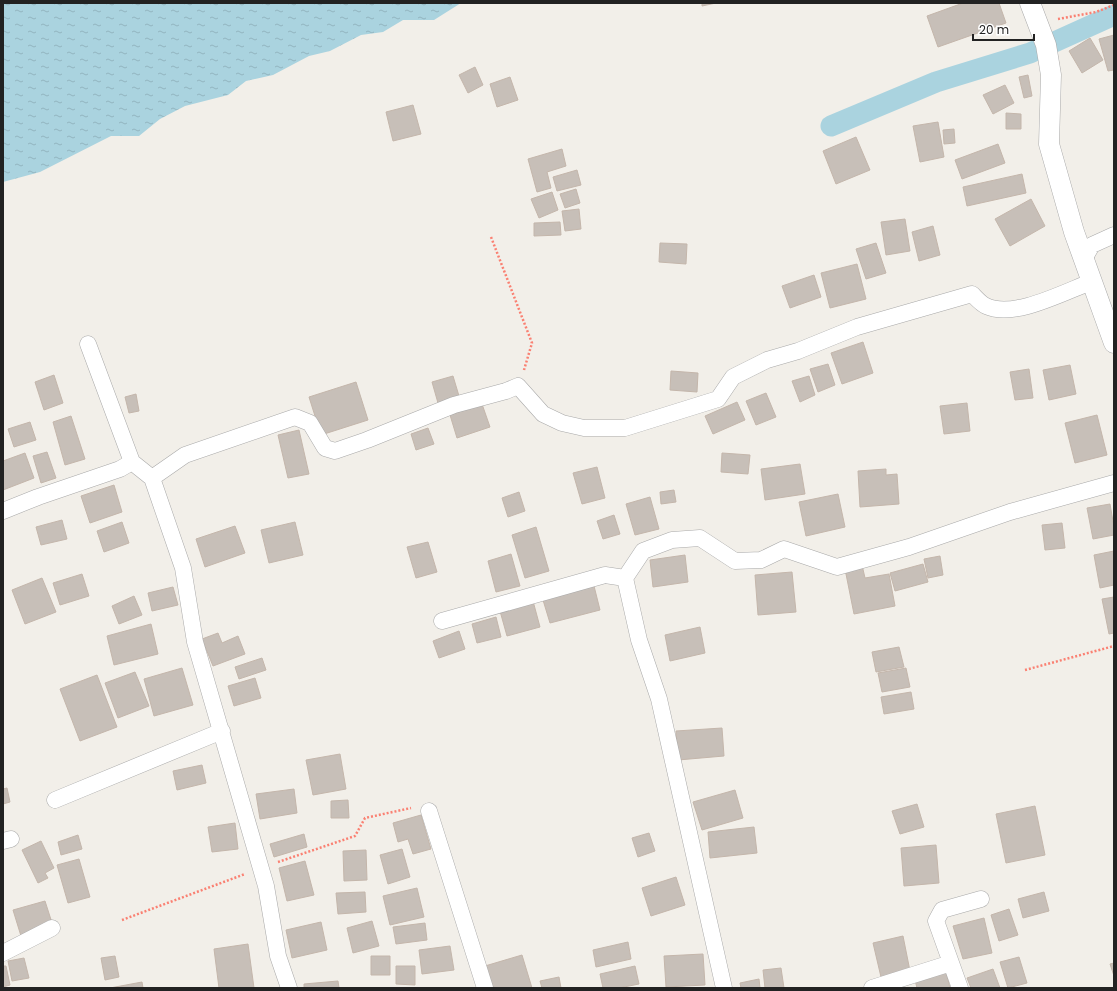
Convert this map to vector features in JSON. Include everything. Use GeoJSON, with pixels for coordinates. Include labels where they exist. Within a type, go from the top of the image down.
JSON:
{"type":"FeatureCollection","features":[{"type":"Feature","properties":{"kind":"street"},"geometry":{"type":"LineString","coordinates":[[1030,3],[1047,52],[1051,75],[1049,144],[1074,232],[1114,343]]}},
{"type":"Feature","properties":{"kind":"street"},"geometry":{"type":"LineString","coordinates":[[1084,259],[1092,245],[1114,235]]}},
{"type":"Feature","properties":{"kind":"street"},"geometry":{"type":"LineString","coordinates":[[152,478],[185,455],[295,417],[310,424],[325,448],[335,451],[367,440],[454,405],[506,391],[518,386],[543,414],[562,423],[584,428],[625,428],[718,399],[733,377],[767,360],[798,351],[857,327],[972,294],[985,306],[1004,310],[1028,306],[1091,282]]}},
{"type":"Feature","properties":{"kind":"street"},"geometry":{"type":"LineString","coordinates":[[88,344],[132,462],[152,478],[183,568],[195,642],[266,886],[278,956],[289,988]]}},
{"type":"Feature","properties":{"kind":"street"},"geometry":{"type":"LineString","coordinates":[[3,511],[38,497],[120,469],[132,462]]}},
{"type":"Feature","properties":{"kind":"street"},"geometry":{"type":"LineString","coordinates":[[724,988],[659,699],[639,640],[625,578],[643,551],[672,540],[700,538],[735,561],[761,560],[784,549],[837,567],[909,547],[1010,512],[1114,483]]}},
{"type":"Feature","properties":{"kind":"street"},"geometry":{"type":"LineString","coordinates":[[442,621],[605,575],[625,578]]}},
{"type":"Feature","properties":{"kind":"street"},"geometry":{"type":"LineString","coordinates":[[56,800],[222,731]]}},
{"type":"Feature","properties":{"kind":"street"},"geometry":{"type":"LineString","coordinates":[[428,811],[485,988]]}},
{"type":"Feature","properties":{"kind":"street"},"geometry":{"type":"LineString","coordinates":[[960,988],[936,921],[942,910],[981,899]]}},
{"type":"Feature","properties":{"kind":"street"},"geometry":{"type":"LineString","coordinates":[[3,953],[52,928]]}},
{"type":"Feature","properties":{"kind":"street"},"geometry":{"type":"LineString","coordinates":[[872,988],[951,963]]}},
{"type":"Feature","properties":{"kind":"path"},"geometry":{"type":"LineString","coordinates":[[1037,23],[1096,12],[1114,6]]}},
{"type":"Feature","properties":{"kind":"path"},"geometry":{"type":"LineString","coordinates":[[491,237],[532,343],[518,386]]}},
{"type":"Feature","properties":{"kind":"path"},"geometry":{"type":"LineString","coordinates":[[1025,670],[1114,646]]}},
{"type":"Feature","properties":{"kind":"path"},"geometry":{"type":"LineString","coordinates":[[122,920],[261,868],[355,836],[365,818],[417,806],[428,811]]}},
{"type":"Feature","properties":{"kind":"water"},"geometry":{"type":"Polygon","coordinates":[[[3,3],[461,3],[434,20],[403,20],[383,32],[361,35],[330,51],[309,56],[273,75],[246,81],[228,95],[185,106],[160,119],[139,136],[111,136],[40,172],[3,182],[3,3]]]}},
{"type":"Feature","properties":{"kind":"building"},"geometry":{"type":"Polygon","coordinates":[[[702,3],[716,3],[702,6],[702,3]]]}},
{"type":"Feature","properties":{"kind":"building"},"geometry":{"type":"Polygon","coordinates":[[[963,3],[999,3],[1006,23],[938,47],[927,16],[963,3]]]}},
{"type":"Feature","properties":{"kind":"building"},"geometry":{"type":"Polygon","coordinates":[[[1114,35],[1114,70],[1108,71],[1099,39],[1114,35]]]}},
{"type":"Feature","properties":{"kind":"building"},"geometry":{"type":"Polygon","coordinates":[[[1090,38],[1103,60],[1082,73],[1069,51],[1090,38]]]}},
{"type":"Feature","properties":{"kind":"building"},"geometry":{"type":"Polygon","coordinates":[[[475,67],[483,85],[468,93],[459,75],[475,67]]]}},
{"type":"Feature","properties":{"kind":"building"},"geometry":{"type":"Polygon","coordinates":[[[1028,75],[1032,96],[1024,98],[1019,77],[1028,75]]]}},
{"type":"Feature","properties":{"kind":"building"},"geometry":{"type":"Polygon","coordinates":[[[510,77],[518,100],[497,107],[490,84],[510,77]]]}},
{"type":"Feature","properties":{"kind":"building"},"geometry":{"type":"Polygon","coordinates":[[[1005,85],[1014,103],[993,114],[983,95],[1005,85]]]}},
{"type":"Feature","properties":{"kind":"building"},"geometry":{"type":"Polygon","coordinates":[[[413,105],[421,134],[393,141],[386,112],[413,105]]]}},
{"type":"Feature","properties":{"kind":"building"},"geometry":{"type":"Polygon","coordinates":[[[1006,113],[1021,114],[1021,129],[1006,129],[1006,113]]]}},
{"type":"Feature","properties":{"kind":"building"},"geometry":{"type":"Polygon","coordinates":[[[938,122],[944,157],[920,162],[913,126],[938,122]]]}},
{"type":"Feature","properties":{"kind":"building"},"geometry":{"type":"Polygon","coordinates":[[[954,129],[955,143],[944,144],[943,130],[954,129]]]}},
{"type":"Feature","properties":{"kind":"building"},"geometry":{"type":"Polygon","coordinates":[[[856,137],[870,170],[836,184],[823,151],[856,137]]]}},
{"type":"Feature","properties":{"kind":"building"},"geometry":{"type":"Polygon","coordinates":[[[998,144],[1005,163],[962,179],[955,160],[998,144]]]}},
{"type":"Feature","properties":{"kind":"building"},"geometry":{"type":"Polygon","coordinates":[[[562,149],[566,166],[547,172],[551,188],[537,192],[528,159],[562,149]]]}},
{"type":"Feature","properties":{"kind":"building"},"geometry":{"type":"Polygon","coordinates":[[[577,170],[581,185],[557,191],[553,177],[577,170]]]}},
{"type":"Feature","properties":{"kind":"building"},"geometry":{"type":"Polygon","coordinates":[[[1022,174],[1026,193],[967,206],[963,187],[1022,174]]]}},
{"type":"Feature","properties":{"kind":"building"},"geometry":{"type":"Polygon","coordinates":[[[576,189],[580,203],[565,208],[560,194],[576,189]]]}},
{"type":"Feature","properties":{"kind":"building"},"geometry":{"type":"Polygon","coordinates":[[[552,192],[558,210],[539,218],[531,199],[552,192]]]}},
{"type":"Feature","properties":{"kind":"building"},"geometry":{"type":"Polygon","coordinates":[[[1031,199],[1045,226],[1010,246],[995,219],[1031,199]]]}},
{"type":"Feature","properties":{"kind":"building"},"geometry":{"type":"Polygon","coordinates":[[[579,209],[581,229],[565,231],[562,211],[579,209]]]}},
{"type":"Feature","properties":{"kind":"building"},"geometry":{"type":"Polygon","coordinates":[[[905,219],[910,251],[886,255],[881,222],[905,219]]]}},
{"type":"Feature","properties":{"kind":"building"},"geometry":{"type":"Polygon","coordinates":[[[560,222],[561,235],[534,236],[534,223],[560,222]]]}},
{"type":"Feature","properties":{"kind":"building"},"geometry":{"type":"Polygon","coordinates":[[[933,226],[940,255],[919,261],[912,232],[933,226]]]}},
{"type":"Feature","properties":{"kind":"building"},"geometry":{"type":"Polygon","coordinates":[[[660,243],[687,244],[686,264],[659,262],[660,243]]]}},
{"type":"Feature","properties":{"kind":"building"},"geometry":{"type":"Polygon","coordinates":[[[876,243],[886,273],[866,279],[856,249],[876,243]]]}},
{"type":"Feature","properties":{"kind":"building"},"geometry":{"type":"Polygon","coordinates":[[[857,264],[866,299],[830,308],[821,273],[857,264]]]}},
{"type":"Feature","properties":{"kind":"building"},"geometry":{"type":"Polygon","coordinates":[[[814,275],[821,297],[790,308],[782,286],[814,275]]]}},
{"type":"Feature","properties":{"kind":"building"},"geometry":{"type":"Polygon","coordinates":[[[863,342],[873,373],[842,384],[831,353],[863,342]]]}},
{"type":"Feature","properties":{"kind":"building"},"geometry":{"type":"Polygon","coordinates":[[[828,364],[835,385],[818,392],[810,369],[828,364]]]}},
{"type":"Feature","properties":{"kind":"building"},"geometry":{"type":"Polygon","coordinates":[[[1070,365],[1076,394],[1049,400],[1043,370],[1070,365]]]}},
{"type":"Feature","properties":{"kind":"building"},"geometry":{"type":"Polygon","coordinates":[[[1029,369],[1033,398],[1015,400],[1010,372],[1029,369]]]}},
{"type":"Feature","properties":{"kind":"building"},"geometry":{"type":"Polygon","coordinates":[[[671,371],[698,373],[697,392],[670,390],[671,371]]]}},
{"type":"Feature","properties":{"kind":"building"},"geometry":{"type":"Polygon","coordinates":[[[54,375],[63,403],[44,410],[35,382],[54,375]]]}},
{"type":"Feature","properties":{"kind":"building"},"geometry":{"type":"Polygon","coordinates":[[[453,376],[459,396],[438,403],[432,382],[453,376]]]}},
{"type":"Feature","properties":{"kind":"building"},"geometry":{"type":"Polygon","coordinates":[[[809,376],[815,395],[800,402],[792,381],[809,376]]]}},
{"type":"Feature","properties":{"kind":"building"},"geometry":{"type":"Polygon","coordinates":[[[356,382],[368,420],[321,435],[309,397],[356,382]]]}},
{"type":"Feature","properties":{"kind":"building"},"geometry":{"type":"Polygon","coordinates":[[[766,393],[776,417],[756,425],[746,401],[766,393]]]}},
{"type":"Feature","properties":{"kind":"building"},"geometry":{"type":"Polygon","coordinates":[[[136,394],[139,411],[129,413],[125,397],[136,394]]]}},
{"type":"Feature","properties":{"kind":"building"},"geometry":{"type":"Polygon","coordinates":[[[737,402],[745,420],[713,434],[705,416],[737,402]]]}},
{"type":"Feature","properties":{"kind":"building"},"geometry":{"type":"Polygon","coordinates":[[[967,403],[970,431],[944,434],[940,406],[967,403]]]}},
{"type":"Feature","properties":{"kind":"building"},"geometry":{"type":"Polygon","coordinates":[[[482,404],[490,427],[457,438],[450,415],[482,404]]]}},
{"type":"Feature","properties":{"kind":"building"},"geometry":{"type":"Polygon","coordinates":[[[1097,415],[1107,455],[1075,463],[1065,423],[1097,415]]]}},
{"type":"Feature","properties":{"kind":"building"},"geometry":{"type":"Polygon","coordinates":[[[71,416],[85,459],[65,465],[53,422],[71,416]]]}},
{"type":"Feature","properties":{"kind":"building"},"geometry":{"type":"Polygon","coordinates":[[[30,422],[36,440],[14,447],[8,429],[30,422]]]}},
{"type":"Feature","properties":{"kind":"building"},"geometry":{"type":"Polygon","coordinates":[[[428,428],[434,444],[416,450],[411,434],[428,428]]]}},
{"type":"Feature","properties":{"kind":"building"},"geometry":{"type":"Polygon","coordinates":[[[299,430],[309,474],[288,478],[278,435],[299,430]]]}},
{"type":"Feature","properties":{"kind":"building"},"geometry":{"type":"Polygon","coordinates":[[[47,452],[56,478],[41,483],[33,456],[47,452]]]}},
{"type":"Feature","properties":{"kind":"building"},"geometry":{"type":"Polygon","coordinates":[[[25,453],[34,478],[3,490],[3,461],[25,453]]]}},
{"type":"Feature","properties":{"kind":"building"},"geometry":{"type":"Polygon","coordinates":[[[722,453],[750,455],[748,474],[721,472],[722,453]]]}},
{"type":"Feature","properties":{"kind":"building"},"geometry":{"type":"Polygon","coordinates":[[[800,464],[805,494],[765,500],[761,469],[800,464]]]}},
{"type":"Feature","properties":{"kind":"building"},"geometry":{"type":"Polygon","coordinates":[[[597,467],[605,498],[582,504],[573,473],[597,467]]]}},
{"type":"Feature","properties":{"kind":"building"},"geometry":{"type":"Polygon","coordinates":[[[886,469],[886,475],[897,474],[899,504],[860,507],[858,471],[886,469]]]}},
{"type":"Feature","properties":{"kind":"building"},"geometry":{"type":"Polygon","coordinates":[[[114,485],[122,512],[90,523],[81,496],[114,485]]]}},
{"type":"Feature","properties":{"kind":"building"},"geometry":{"type":"Polygon","coordinates":[[[674,490],[676,502],[661,504],[660,492],[674,490]]]}},
{"type":"Feature","properties":{"kind":"building"},"geometry":{"type":"Polygon","coordinates":[[[519,492],[525,511],[508,517],[502,498],[519,492]]]}},
{"type":"Feature","properties":{"kind":"building"},"geometry":{"type":"Polygon","coordinates":[[[838,494],[845,527],[806,536],[799,502],[838,494]]]}},
{"type":"Feature","properties":{"kind":"building"},"geometry":{"type":"Polygon","coordinates":[[[650,497],[659,529],[635,535],[626,504],[650,497]]]}},
{"type":"Feature","properties":{"kind":"building"},"geometry":{"type":"Polygon","coordinates":[[[1110,504],[1114,535],[1093,539],[1087,508],[1110,504]]]}},
{"type":"Feature","properties":{"kind":"building"},"geometry":{"type":"Polygon","coordinates":[[[614,515],[620,534],[603,539],[597,521],[614,515]]]}},
{"type":"Feature","properties":{"kind":"building"},"geometry":{"type":"Polygon","coordinates":[[[62,520],[67,539],[41,545],[36,527],[62,520]]]}},
{"type":"Feature","properties":{"kind":"building"},"geometry":{"type":"Polygon","coordinates":[[[122,522],[129,543],[104,552],[97,531],[122,522]]]}},
{"type":"Feature","properties":{"kind":"building"},"geometry":{"type":"Polygon","coordinates":[[[295,522],[303,555],[269,563],[261,530],[295,522]]]}},
{"type":"Feature","properties":{"kind":"building"},"geometry":{"type":"Polygon","coordinates":[[[1062,523],[1065,548],[1045,550],[1042,525],[1062,523]]]}},
{"type":"Feature","properties":{"kind":"building"},"geometry":{"type":"Polygon","coordinates":[[[235,526],[245,553],[205,567],[196,539],[235,526]]]}},
{"type":"Feature","properties":{"kind":"building"},"geometry":{"type":"Polygon","coordinates":[[[536,527],[549,571],[525,578],[512,535],[536,527]]]}},
{"type":"Feature","properties":{"kind":"building"},"geometry":{"type":"Polygon","coordinates":[[[428,542],[437,572],[416,578],[407,547],[428,542]]]}},
{"type":"Feature","properties":{"kind":"building"},"geometry":{"type":"Polygon","coordinates":[[[1114,551],[1114,585],[1100,588],[1094,555],[1114,551]]]}},
{"type":"Feature","properties":{"kind":"building"},"geometry":{"type":"Polygon","coordinates":[[[511,554],[520,586],[496,592],[488,561],[511,554]]]}},
{"type":"Feature","properties":{"kind":"building"},"geometry":{"type":"Polygon","coordinates":[[[685,555],[688,582],[653,587],[650,560],[685,555]]]}},
{"type":"Feature","properties":{"kind":"building"},"geometry":{"type":"Polygon","coordinates":[[[940,556],[943,575],[928,578],[924,559],[940,556]]]}},
{"type":"Feature","properties":{"kind":"building"},"geometry":{"type":"Polygon","coordinates":[[[923,564],[928,582],[895,591],[890,573],[923,564]]]}},
{"type":"Feature","properties":{"kind":"building"},"geometry":{"type":"Polygon","coordinates":[[[862,565],[865,578],[889,574],[895,606],[854,614],[845,569],[862,565]]]}},
{"type":"Feature","properties":{"kind":"building"},"geometry":{"type":"Polygon","coordinates":[[[792,572],[796,612],[758,615],[755,575],[792,572]]]}},
{"type":"Feature","properties":{"kind":"building"},"geometry":{"type":"Polygon","coordinates":[[[82,574],[89,596],[60,605],[53,583],[82,574]]]}},
{"type":"Feature","properties":{"kind":"building"},"geometry":{"type":"Polygon","coordinates":[[[42,578],[56,612],[25,624],[12,590],[42,578]]]}},
{"type":"Feature","properties":{"kind":"building"},"geometry":{"type":"Polygon","coordinates":[[[594,586],[600,610],[550,623],[543,600],[594,586]]]}},
{"type":"Feature","properties":{"kind":"building"},"geometry":{"type":"Polygon","coordinates":[[[173,587],[178,605],[152,611],[148,593],[173,587]]]}},
{"type":"Feature","properties":{"kind":"building"},"geometry":{"type":"Polygon","coordinates":[[[134,596],[142,615],[119,624],[112,606],[134,596]]]}},
{"type":"Feature","properties":{"kind":"building"},"geometry":{"type":"Polygon","coordinates":[[[1114,597],[1114,633],[1109,634],[1102,599],[1114,597]]]}},
{"type":"Feature","properties":{"kind":"building"},"geometry":{"type":"Polygon","coordinates":[[[533,601],[540,627],[507,636],[500,611],[533,601]]]}},
{"type":"Feature","properties":{"kind":"building"},"geometry":{"type":"Polygon","coordinates":[[[496,617],[501,637],[477,643],[472,624],[496,617]]]}},
{"type":"Feature","properties":{"kind":"building"},"geometry":{"type":"Polygon","coordinates":[[[151,624],[158,654],[114,665],[107,636],[151,624]]]}},
{"type":"Feature","properties":{"kind":"building"},"geometry":{"type":"Polygon","coordinates":[[[700,627],[705,653],[670,661],[665,635],[700,627]]]}},
{"type":"Feature","properties":{"kind":"building"},"geometry":{"type":"Polygon","coordinates":[[[459,631],[465,649],[439,658],[433,641],[459,631]]]}},
{"type":"Feature","properties":{"kind":"building"},"geometry":{"type":"Polygon","coordinates":[[[218,633],[222,643],[238,636],[245,654],[213,666],[202,639],[218,633]]]}},
{"type":"Feature","properties":{"kind":"building"},"geometry":{"type":"Polygon","coordinates":[[[899,647],[904,667],[876,672],[872,652],[899,647]]]}},
{"type":"Feature","properties":{"kind":"building"},"geometry":{"type":"Polygon","coordinates":[[[262,658],[266,670],[239,679],[235,667],[262,658]]]}},
{"type":"Feature","properties":{"kind":"building"},"geometry":{"type":"Polygon","coordinates":[[[182,668],[193,705],[154,716],[144,679],[182,668]]]}},
{"type":"Feature","properties":{"kind":"building"},"geometry":{"type":"Polygon","coordinates":[[[906,668],[910,687],[882,692],[878,673],[906,668]]]}},
{"type":"Feature","properties":{"kind":"building"},"geometry":{"type":"Polygon","coordinates":[[[135,672],[149,706],[118,718],[105,683],[135,672]]]}},
{"type":"Feature","properties":{"kind":"building"},"geometry":{"type":"Polygon","coordinates":[[[97,675],[117,727],[80,741],[60,689],[97,675]]]}},
{"type":"Feature","properties":{"kind":"building"},"geometry":{"type":"Polygon","coordinates":[[[255,678],[261,698],[234,706],[228,686],[255,678]]]}},
{"type":"Feature","properties":{"kind":"building"},"geometry":{"type":"Polygon","coordinates":[[[911,692],[914,709],[884,714],[881,697],[911,692]]]}},
{"type":"Feature","properties":{"kind":"building"},"geometry":{"type":"Polygon","coordinates":[[[722,728],[724,756],[678,760],[676,731],[722,728]]]}},
{"type":"Feature","properties":{"kind":"building"},"geometry":{"type":"Polygon","coordinates":[[[340,754],[346,789],[313,795],[306,760],[340,754]]]}},
{"type":"Feature","properties":{"kind":"building"},"geometry":{"type":"Polygon","coordinates":[[[202,765],[206,783],[177,790],[173,771],[202,765]]]}},
{"type":"Feature","properties":{"kind":"building"},"geometry":{"type":"Polygon","coordinates":[[[7,788],[10,802],[3,804],[3,789],[7,788]]]}},
{"type":"Feature","properties":{"kind":"building"},"geometry":{"type":"Polygon","coordinates":[[[294,789],[297,813],[260,819],[256,794],[294,789]]]}},
{"type":"Feature","properties":{"kind":"building"},"geometry":{"type":"Polygon","coordinates":[[[735,790],[743,818],[702,830],[693,802],[735,790]]]}},
{"type":"Feature","properties":{"kind":"building"},"geometry":{"type":"Polygon","coordinates":[[[348,800],[349,818],[331,818],[331,801],[348,800]]]}},
{"type":"Feature","properties":{"kind":"building"},"geometry":{"type":"Polygon","coordinates":[[[917,804],[924,827],[900,834],[892,811],[917,804]]]}},
{"type":"Feature","properties":{"kind":"building"},"geometry":{"type":"Polygon","coordinates":[[[1035,806],[1045,855],[1006,863],[996,814],[1035,806]]]}},
{"type":"Feature","properties":{"kind":"building"},"geometry":{"type":"Polygon","coordinates":[[[421,815],[431,849],[413,854],[408,839],[398,842],[393,823],[421,815]]]}},
{"type":"Feature","properties":{"kind":"building"},"geometry":{"type":"Polygon","coordinates":[[[235,823],[238,849],[212,852],[208,827],[235,823]]]}},
{"type":"Feature","properties":{"kind":"building"},"geometry":{"type":"Polygon","coordinates":[[[754,827],[757,853],[710,858],[708,832],[754,827]]]}},
{"type":"Feature","properties":{"kind":"building"},"geometry":{"type":"Polygon","coordinates":[[[649,833],[655,851],[638,857],[632,838],[649,833]]]}},
{"type":"Feature","properties":{"kind":"building"},"geometry":{"type":"Polygon","coordinates":[[[304,834],[307,847],[274,857],[270,844],[304,834]]]}},
{"type":"Feature","properties":{"kind":"building"},"geometry":{"type":"Polygon","coordinates":[[[78,835],[82,849],[61,855],[58,842],[78,835]]]}},
{"type":"Feature","properties":{"kind":"building"},"geometry":{"type":"Polygon","coordinates":[[[41,841],[54,868],[45,873],[48,878],[38,883],[22,850],[41,841]]]}},
{"type":"Feature","properties":{"kind":"building"},"geometry":{"type":"Polygon","coordinates":[[[936,845],[939,883],[904,886],[901,848],[936,845]]]}},
{"type":"Feature","properties":{"kind":"building"},"geometry":{"type":"Polygon","coordinates":[[[402,849],[410,877],[388,884],[380,855],[402,849]]]}},
{"type":"Feature","properties":{"kind":"building"},"geometry":{"type":"Polygon","coordinates":[[[366,850],[367,880],[344,881],[343,851],[366,850]]]}},
{"type":"Feature","properties":{"kind":"building"},"geometry":{"type":"Polygon","coordinates":[[[79,859],[90,897],[68,903],[57,865],[79,859]]]}},
{"type":"Feature","properties":{"kind":"building"},"geometry":{"type":"Polygon","coordinates":[[[305,861],[314,895],[287,901],[279,868],[305,861]]]}},
{"type":"Feature","properties":{"kind":"building"},"geometry":{"type":"Polygon","coordinates":[[[676,877],[685,905],[651,916],[642,888],[676,877]]]}},
{"type":"Feature","properties":{"kind":"building"},"geometry":{"type":"Polygon","coordinates":[[[417,888],[424,917],[390,925],[383,896],[417,888]]]}},
{"type":"Feature","properties":{"kind":"building"},"geometry":{"type":"Polygon","coordinates":[[[365,892],[366,912],[338,914],[336,893],[365,892]]]}},
{"type":"Feature","properties":{"kind":"building"},"geometry":{"type":"Polygon","coordinates":[[[1044,892],[1049,911],[1023,918],[1018,899],[1044,892]]]}},
{"type":"Feature","properties":{"kind":"building"},"geometry":{"type":"Polygon","coordinates":[[[45,901],[53,926],[21,936],[13,910],[45,901]]]}},
{"type":"Feature","properties":{"kind":"building"},"geometry":{"type":"Polygon","coordinates":[[[1009,909],[1018,935],[999,941],[991,915],[1009,909]]]}},
{"type":"Feature","properties":{"kind":"building"},"geometry":{"type":"Polygon","coordinates":[[[984,918],[992,953],[963,959],[953,926],[984,918]]]}},
{"type":"Feature","properties":{"kind":"building"},"geometry":{"type":"Polygon","coordinates":[[[372,921],[379,946],[353,953],[347,928],[372,921]]]}},
{"type":"Feature","properties":{"kind":"building"},"geometry":{"type":"Polygon","coordinates":[[[321,922],[327,950],[292,958],[286,930],[321,922]]]}},
{"type":"Feature","properties":{"kind":"building"},"geometry":{"type":"Polygon","coordinates":[[[425,923],[427,940],[396,944],[393,927],[425,923]]]}},
{"type":"Feature","properties":{"kind":"building"},"geometry":{"type":"Polygon","coordinates":[[[903,936],[910,971],[881,977],[873,943],[903,936]]]}},
{"type":"Feature","properties":{"kind":"building"},"geometry":{"type":"Polygon","coordinates":[[[628,942],[631,959],[596,967],[593,950],[628,942]]]}},
{"type":"Feature","properties":{"kind":"building"},"geometry":{"type":"Polygon","coordinates":[[[248,944],[254,988],[219,988],[214,949],[248,944]]]}},
{"type":"Feature","properties":{"kind":"building"},"geometry":{"type":"Polygon","coordinates":[[[450,946],[454,970],[422,974],[419,950],[450,946]]]}},
{"type":"Feature","properties":{"kind":"building"},"geometry":{"type":"Polygon","coordinates":[[[703,954],[705,985],[666,987],[664,956],[703,954]]]}},
{"type":"Feature","properties":{"kind":"building"},"geometry":{"type":"Polygon","coordinates":[[[522,955],[532,988],[492,988],[485,966],[522,955]]]}},
{"type":"Feature","properties":{"kind":"building"},"geometry":{"type":"Polygon","coordinates":[[[115,956],[119,977],[105,980],[101,958],[115,956]]]}},
{"type":"Feature","properties":{"kind":"building"},"geometry":{"type":"Polygon","coordinates":[[[371,956],[390,956],[390,975],[371,975],[371,956]]]}},
{"type":"Feature","properties":{"kind":"building"},"geometry":{"type":"Polygon","coordinates":[[[1019,957],[1027,983],[1008,988],[1000,962],[1019,957]]]}},
{"type":"Feature","properties":{"kind":"building"},"geometry":{"type":"Polygon","coordinates":[[[24,958],[29,978],[12,981],[8,961],[24,958]]]}},
{"type":"Feature","properties":{"kind":"building"},"geometry":{"type":"Polygon","coordinates":[[[1114,963],[1114,976],[1110,964],[1114,963]]]}},
{"type":"Feature","properties":{"kind":"building"},"geometry":{"type":"Polygon","coordinates":[[[3,966],[6,966],[10,985],[3,987],[3,966]]]}},
{"type":"Feature","properties":{"kind":"building"},"geometry":{"type":"Polygon","coordinates":[[[396,966],[415,966],[415,985],[396,984],[396,966]]]}},
{"type":"Feature","properties":{"kind":"building"},"geometry":{"type":"Polygon","coordinates":[[[635,966],[639,984],[619,988],[603,988],[600,974],[635,966]]]}},
{"type":"Feature","properties":{"kind":"building"},"geometry":{"type":"Polygon","coordinates":[[[781,968],[784,988],[765,988],[763,970],[781,968]]]}},
{"type":"Feature","properties":{"kind":"building"},"geometry":{"type":"Polygon","coordinates":[[[993,969],[1000,988],[971,988],[967,978],[993,969]]]}},
{"type":"Feature","properties":{"kind":"building"},"geometry":{"type":"Polygon","coordinates":[[[946,972],[950,988],[917,988],[915,980],[946,972]]]}},
{"type":"Feature","properties":{"kind":"building"},"geometry":{"type":"Polygon","coordinates":[[[559,977],[561,988],[542,988],[540,981],[559,977]]]}},
{"type":"Feature","properties":{"kind":"building"},"geometry":{"type":"Polygon","coordinates":[[[759,979],[760,988],[741,988],[740,983],[759,979]]]}},
{"type":"Feature","properties":{"kind":"building"},"geometry":{"type":"Polygon","coordinates":[[[338,981],[339,988],[304,988],[304,984],[338,981]]]}},
{"type":"Feature","properties":{"kind":"building"},"geometry":{"type":"Polygon","coordinates":[[[142,982],[143,988],[110,988],[142,982]]]}},
{"type":"Feature","properties":{"kind":"waterway"},"geometry":{"type":"LineString","coordinates":[[831,126],[936,82],[1030,53],[1114,15]]}}]}
